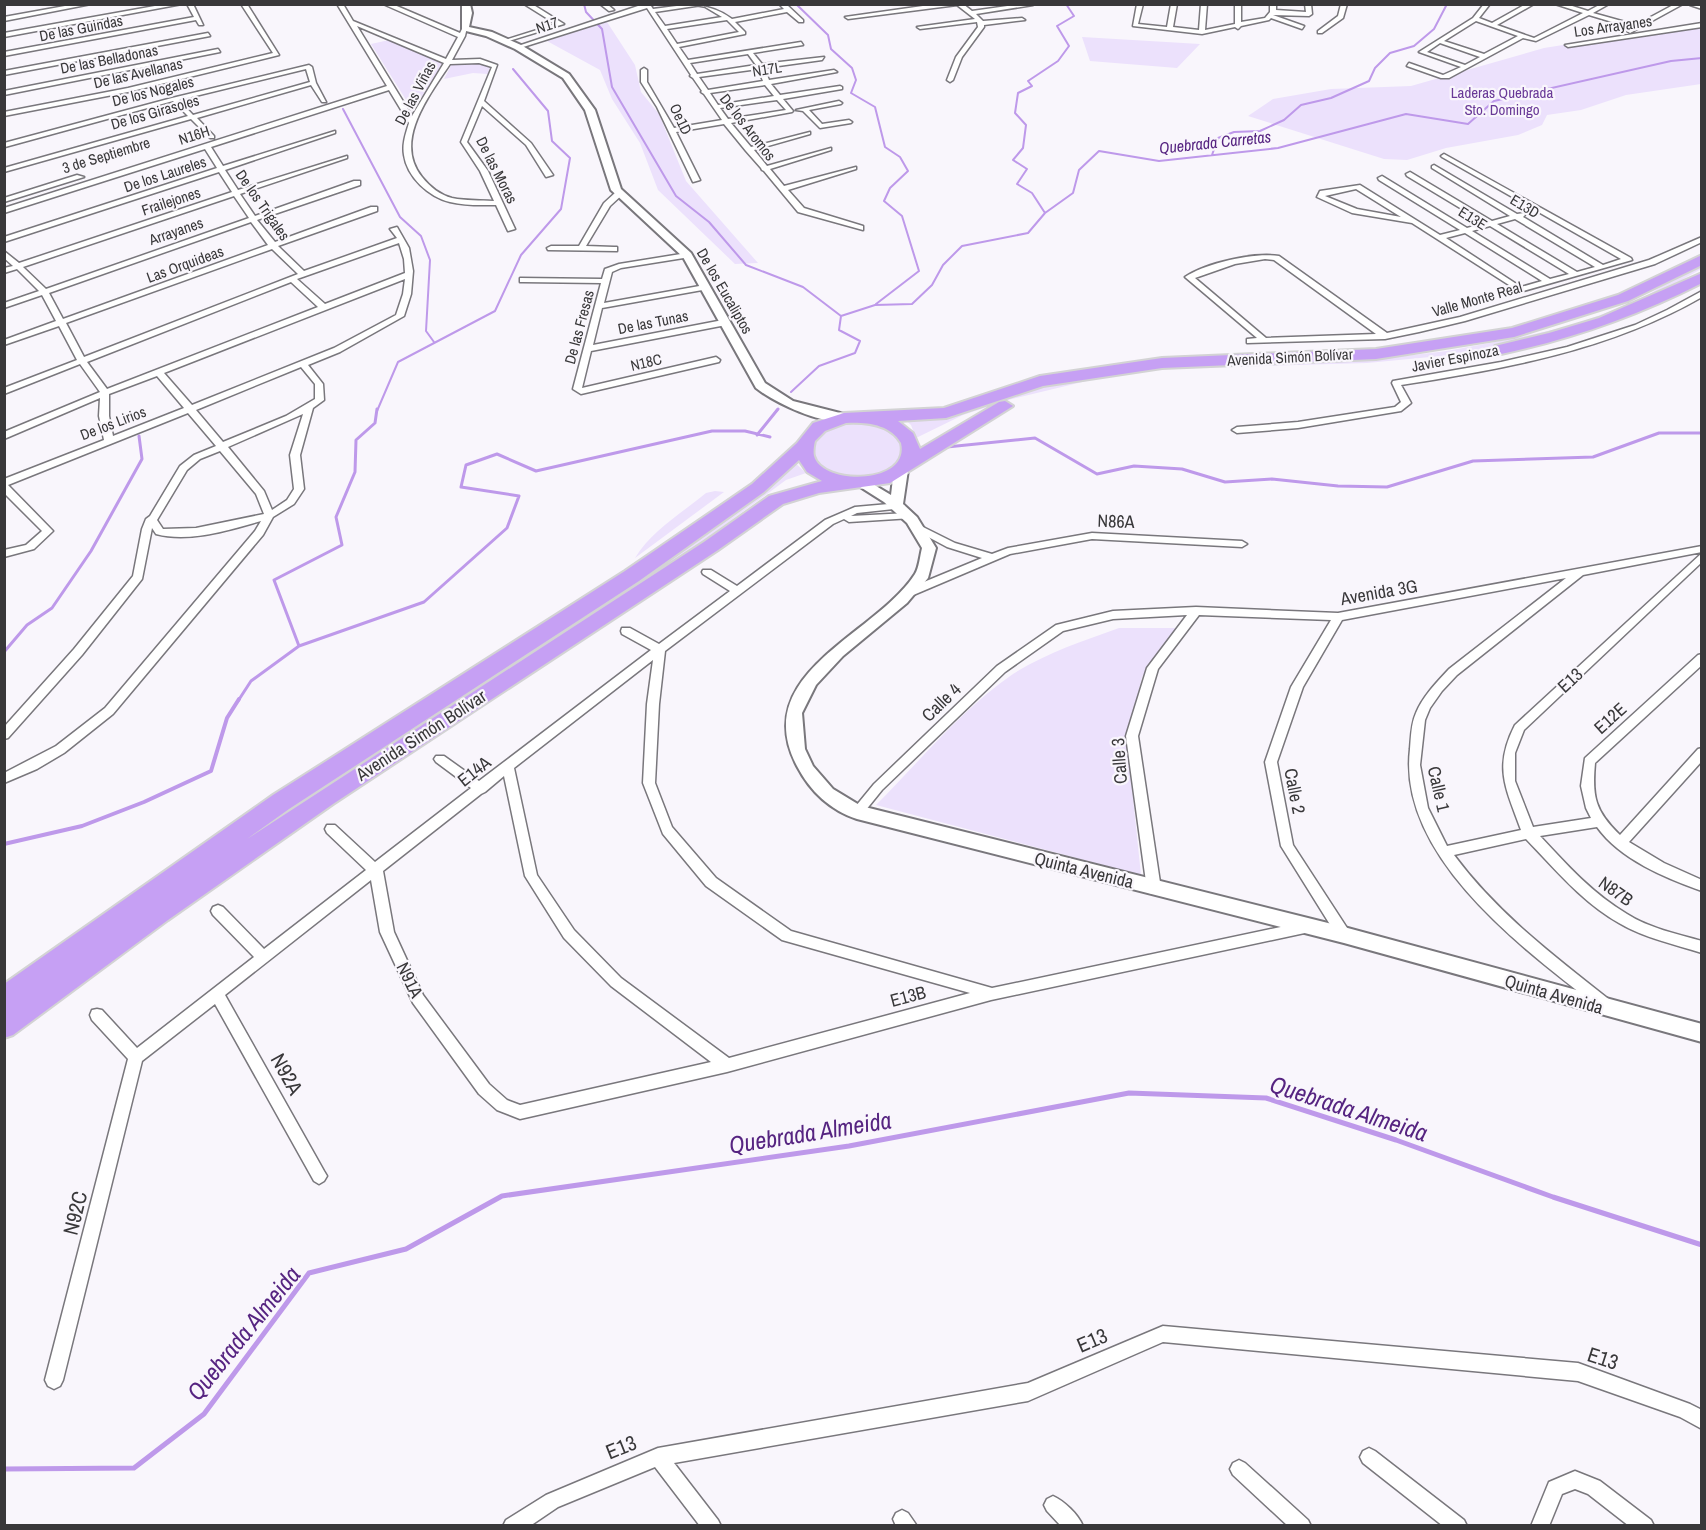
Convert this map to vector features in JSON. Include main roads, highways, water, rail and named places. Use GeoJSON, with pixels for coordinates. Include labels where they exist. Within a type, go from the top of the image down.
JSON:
{"type":"FeatureCollection","features":[{"type":"Feature","properties":{"kind":"highway","name":"Avenida Simón Bolívar"},"geometry":{"type":"LineString","coordinates":[[4,999],[281,802],[632,576],[758,488],[819,427],[844,418],[946,413],[1041,381],[1162,363],[1376,354],[1514,332],[1623,298],[1701,259]]}},
{"type":"Feature","properties":{"kind":"highway","name":"Avenida Simón Bolívar"},"geometry":{"type":"LineString","coordinates":[[4,1026],[159,912],[325,798],[711,546],[776,500],[817,487],[881,480],[990,414],[1010,404],[1044,393],[1151,375],[1371,365],[1453,358],[1568,335],[1646,306],[1701,277]]}},
{"type":"Feature","properties":{"kind":"highway","name":"Avenida Simón Bolívar"},"geometry":{"type":"LineString","coordinates":[[868,418],[896,427],[906,435],[911,444],[912,453],[904,466]]}},
{"type":"Feature","properties":{"kind":"highway","name":"Avenida Simón Bolívar"},"geometry":{"type":"LineString","coordinates":[[807,440],[805,457],[812,466],[823,475],[859,483]]}},
{"type":"Feature","properties":{"kind":"waterway"},"geometry":{"type":"LineString","coordinates":[[584,4],[586,12],[602,29],[612,87],[676,196],[709,222],[746,265],[803,287],[841,316]]}},
{"type":"Feature","properties":{"kind":"waterway"},"geometry":{"type":"LineString","coordinates":[[796,4],[828,35],[831,49],[852,68],[856,80],[851,93],[875,107],[885,147],[900,157],[908,171],[890,188],[884,201],[902,216],[919,271],[876,304]]}},
{"type":"Feature","properties":{"kind":"waterway"},"geometry":{"type":"LineString","coordinates":[[1045,213],[1032,193],[1017,184],[1027,169],[1013,160],[1023,148],[1026,125],[1015,113],[1018,93],[1032,86],[1028,81],[1058,61],[1069,46],[1057,26],[1074,16],[1066,4]]}},
{"type":"Feature","properties":{"kind":"waterway"},"geometry":{"type":"LineString","coordinates":[[1212,155],[1218,138],[1234,132],[1260,131],[1284,120],[1301,105],[1331,98],[1369,81],[1375,68],[1390,53],[1414,46],[1434,29],[1447,4]]}},
{"type":"Feature","properties":{"kind":"waterway","name":"Quebrada Carretas"},"geometry":{"type":"LineString","coordinates":[[1045,213],[1073,193],[1079,170],[1099,151],[1159,161],[1278,148],[1406,114],[1468,124],[1494,101],[1671,61],[1702,58]]}},
{"type":"Feature","properties":{"kind":"waterway"},"geometry":{"type":"LineString","coordinates":[[377,411],[398,362],[495,311],[521,255],[561,209],[570,158],[552,141],[548,111],[513,69]]}},
{"type":"Feature","properties":{"kind":"waterway"},"geometry":{"type":"LineString","coordinates":[[343,109],[400,217],[421,236],[430,260],[426,331],[434,342]]}},
{"type":"Feature","properties":{"kind":"waterway","name":"Quebrada Carretas"},"geometry":{"type":"LineString","coordinates":[[841,316],[875,305],[912,304],[932,285],[943,265],[962,246],[1028,233],[1045,213]]}},
{"type":"Feature","properties":{"kind":"waterway","name":"Quebrada Carretas"},"geometry":{"type":"LineString","coordinates":[[791,392],[819,366],[855,353],[860,341],[839,330],[841,316]]}},
{"type":"Feature","properties":{"kind":"waterway"},"geometry":{"type":"LineString","coordinates":[[299,646],[274,580],[342,545],[336,517],[355,472],[356,440],[375,423],[377,409]]}},
{"type":"Feature","properties":{"kind":"waterway","name":"Quebrada Carretas"},"geometry":{"type":"LineString","coordinates":[[758,434],[778,409],[776,411]]}},
{"type":"Feature","properties":{"kind":"waterway"},"geometry":{"type":"LineString","coordinates":[[299,646],[424,602],[507,528],[519,496],[461,487],[466,465],[497,454],[536,471],[712,431],[745,431],[758,434]]}},
{"type":"Feature","properties":{"kind":"waterway"},"geometry":{"type":"LineString","coordinates":[[947,447],[1035,438],[1097,474],[1134,466],[1182,469],[1225,482],[1272,479],[1338,486],[1387,487],[1473,461],[1593,457],[1659,433],[1702,433]]}},
{"type":"Feature","properties":{"kind":"waterway"},"geometry":{"type":"LineString","coordinates":[[758,434],[770,437]]}},
{"type":"Feature","properties":{"kind":"waterway"},"geometry":{"type":"LineString","coordinates":[[4,652],[27,625],[52,608],[91,551],[142,459],[139,436]]}},
{"type":"Feature","properties":{"kind":"waterway"},"geometry":{"type":"LineString","coordinates":[[238,701],[251,681],[299,646]]}},
{"type":"Feature","properties":{"kind":"waterway"},"geometry":{"type":"LineString","coordinates":[[4,844],[82,826],[144,802],[211,771],[227,718],[239,699]]}},
{"type":"Feature","properties":{"kind":"waterway","name":"Quebrada Almeida"},"geometry":{"type":"LineString","coordinates":[[4,1469],[134,1468],[204,1414],[309,1273],[406,1249],[502,1196],[849,1146],[1129,1093],[1266,1098],[1396,1140],[1553,1197],[1702,1245]]}},
{"type":"Feature","properties":{"kind":"park label","name":"Laderas Quebrada Sto. Domingo"},"geometry":{"type":"Point","coordinates":[1502,100]}}]}
